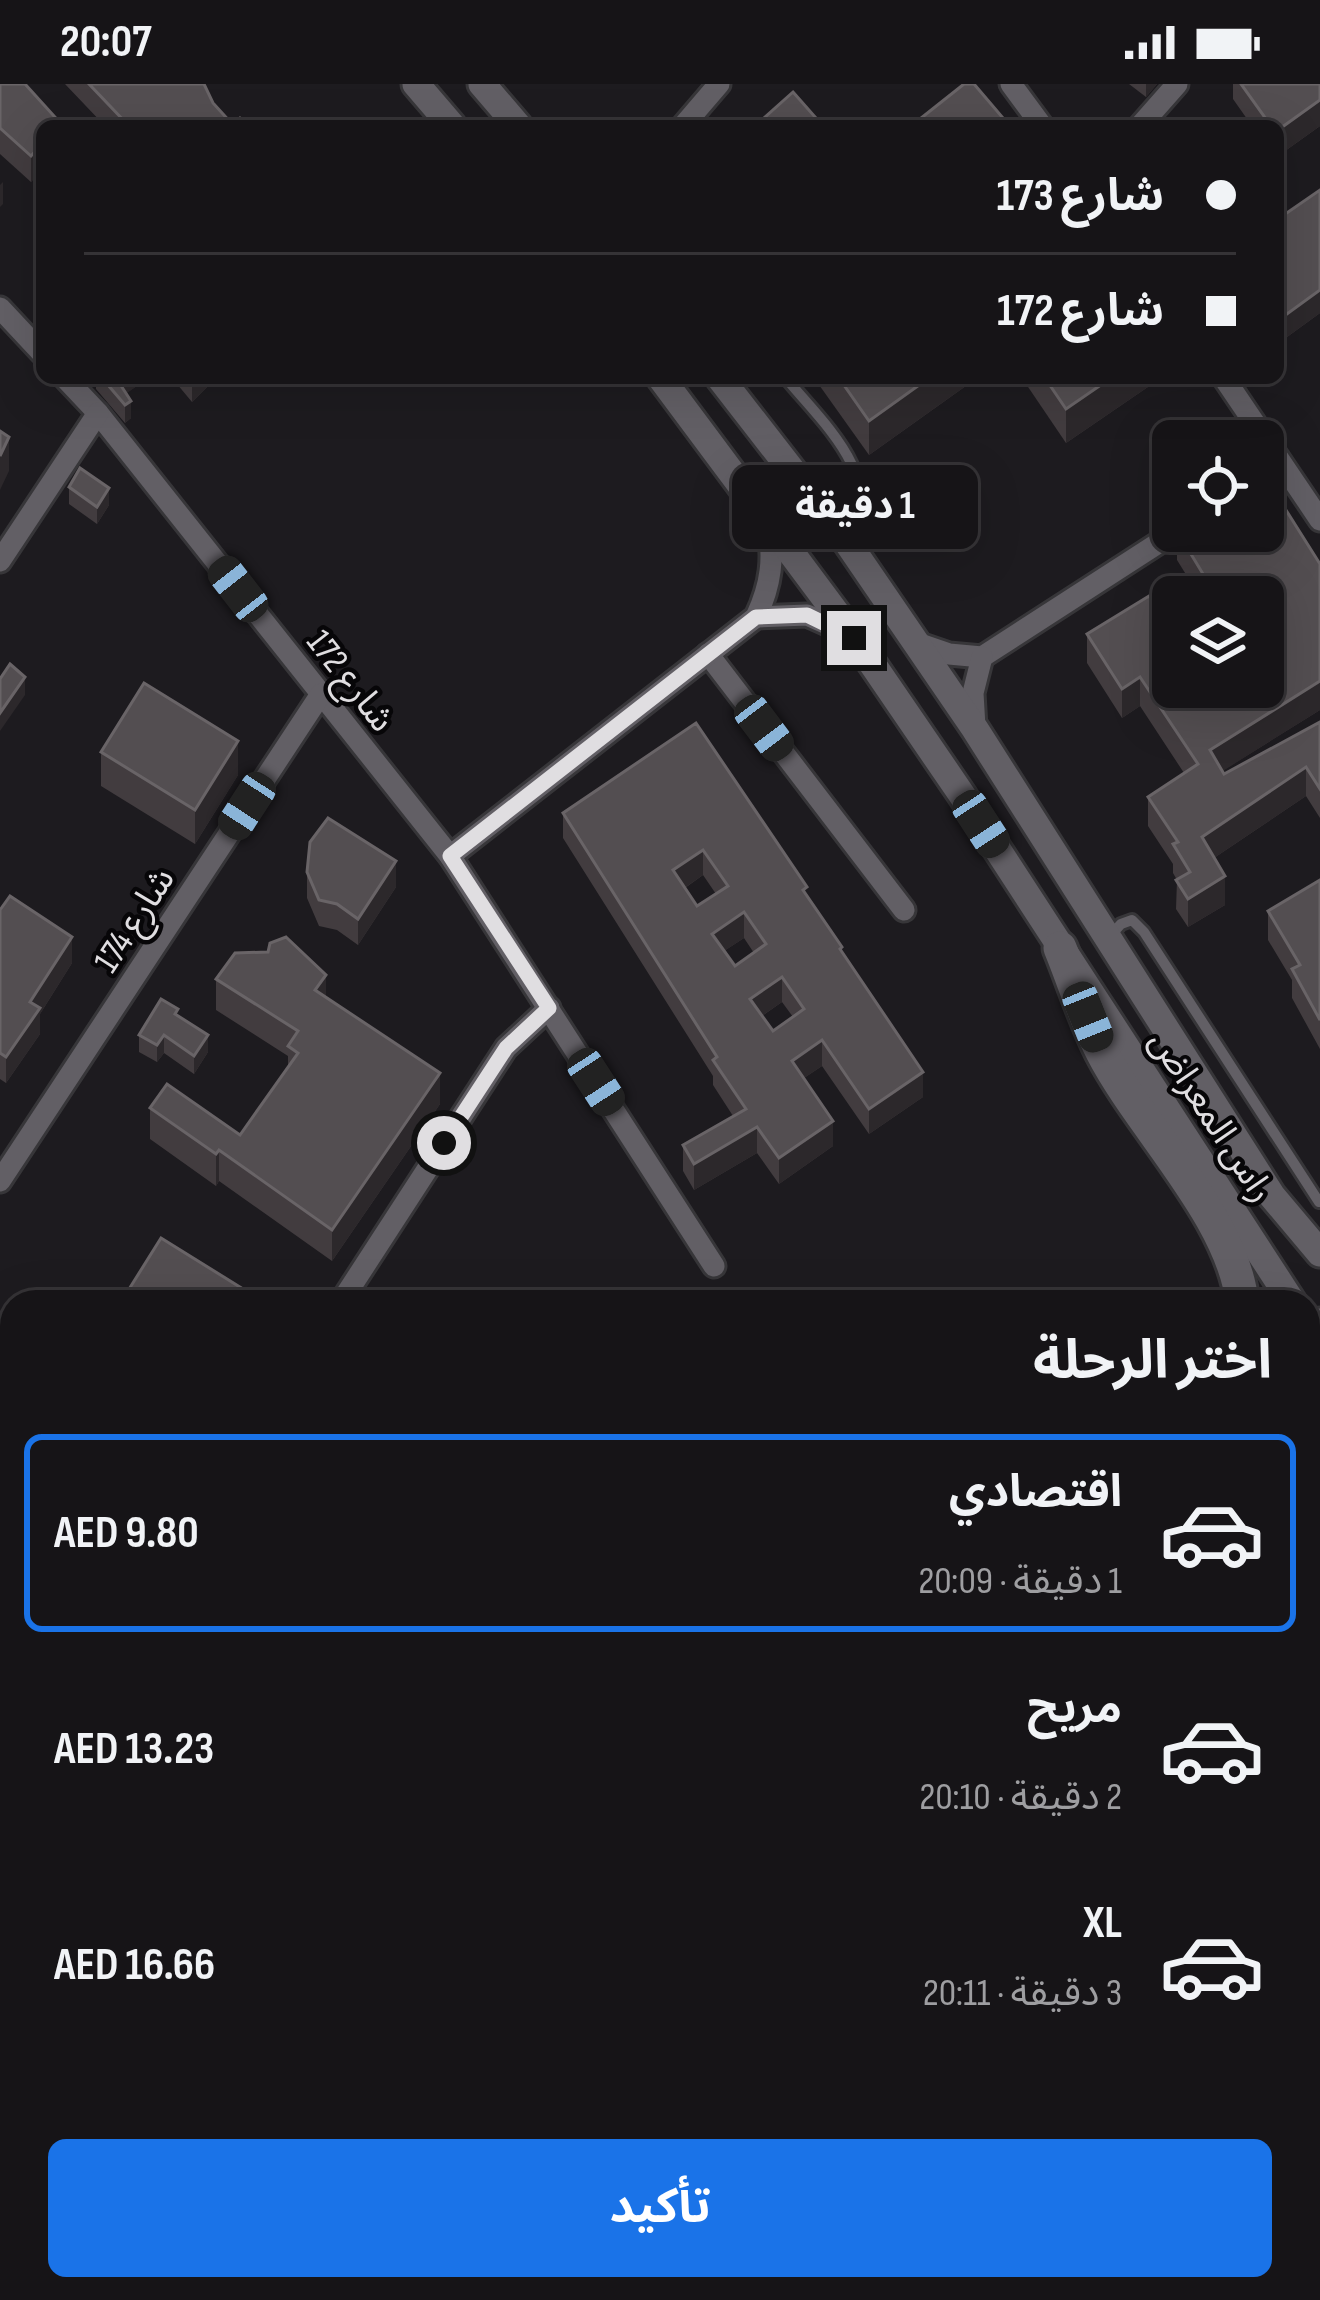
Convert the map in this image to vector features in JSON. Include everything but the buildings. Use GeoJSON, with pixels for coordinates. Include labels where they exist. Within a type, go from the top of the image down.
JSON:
{"type":"FeatureCollection","features":[{"type":"Feature","properties":{"kind":"main road"},"geometry":{"type":"LineString","coordinates":[[1060,948],[1102,1052],[1213,1225],[1234,1265],[1239,1290]]}},
{"type":"Feature","properties":{"kind":"street"},"geometry":{"type":"LineString","coordinates":[[416,84],[447,120]]}},
{"type":"Feature","properties":{"kind":"street"},"geometry":{"type":"LineString","coordinates":[[482,84],[513,120]]}},
{"type":"Feature","properties":{"kind":"street"},"geometry":{"type":"LineString","coordinates":[[688,120],[718,84]]}},
{"type":"Feature","properties":{"kind":"street"},"geometry":{"type":"LineString","coordinates":[[1011,84],[1038,120]]}},
{"type":"Feature","properties":{"kind":"street"},"geometry":{"type":"LineString","coordinates":[[1145,120],[1177,84]]}},
{"type":"Feature","properties":{"kind":"street"},"geometry":{"type":"LineString","coordinates":[[0,308],[36,347]]}},
{"type":"Feature","properties":{"kind":"street","name":"شارع 172"},"geometry":{"type":"LineString","coordinates":[[71,384],[450,856],[714,1266]]}},
{"type":"Feature","properties":{"kind":"street","name":"راس المعراض"},"geometry":{"type":"LineString","coordinates":[[666,384],[854,638],[1284,1290]]}},
{"type":"Feature","properties":{"kind":"street","name":"راس المعراض"},"geometry":{"type":"LineString","coordinates":[[725,384],[836,527],[917,643],[1272,1196],[1320,1252]]}},
{"type":"Feature","properties":{"kind":"street"},"geometry":{"type":"LineString","coordinates":[[1228,384],[1254,420]]}},
{"type":"Feature","properties":{"kind":"street"},"geometry":{"type":"LineString","coordinates":[[0,561],[98,413]]}},
{"type":"Feature","properties":{"kind":"street"},"geometry":{"type":"LineString","coordinates":[[1284,462],[1320,520]]}},
{"type":"Feature","properties":{"kind":"street"},"geometry":{"type":"LineString","coordinates":[[450,856],[756,617],[772,566],[765,516]]}},
{"type":"Feature","properties":{"kind":"street"},"geometry":{"type":"LineString","coordinates":[[917,643],[949,654],[982,657],[1152,547]]}},
{"type":"Feature","properties":{"kind":"street"},"geometry":{"type":"LineString","coordinates":[[756,617],[807,615],[854,638]]}},
{"type":"Feature","properties":{"kind":"street"},"geometry":{"type":"LineString","coordinates":[[708,655],[904,910]]}},
{"type":"Feature","properties":{"kind":"street"},"geometry":{"type":"LineString","coordinates":[[975,729],[973,693],[982,657]]}},
{"type":"Feature","properties":{"kind":"street","name":"شارع 174"},"geometry":{"type":"LineString","coordinates":[[0,1181],[321,694]]}},
{"type":"Feature","properties":{"kind":"street"},"geometry":{"type":"LineString","coordinates":[[349,1290],[506,1048],[549,1008]]}},
{"type":"Feature","properties":{"kind":"lane"},"geometry":{"type":"LineString","coordinates":[[791,384],[858,473],[860,499],[836,527]]}},
{"type":"Feature","properties":{"kind":"lane"},"geometry":{"type":"LineString","coordinates":[[1108,939],[1121,924],[1132,920],[1144,932],[1319,1202]]}},
{"type":"Feature","properties":{"kind":"route"},"geometry":{"type":"LineString","coordinates":[[444,1143],[506,1048],[549,1008],[450,856],[756,617],[807,615],[854,638]]}}]}
